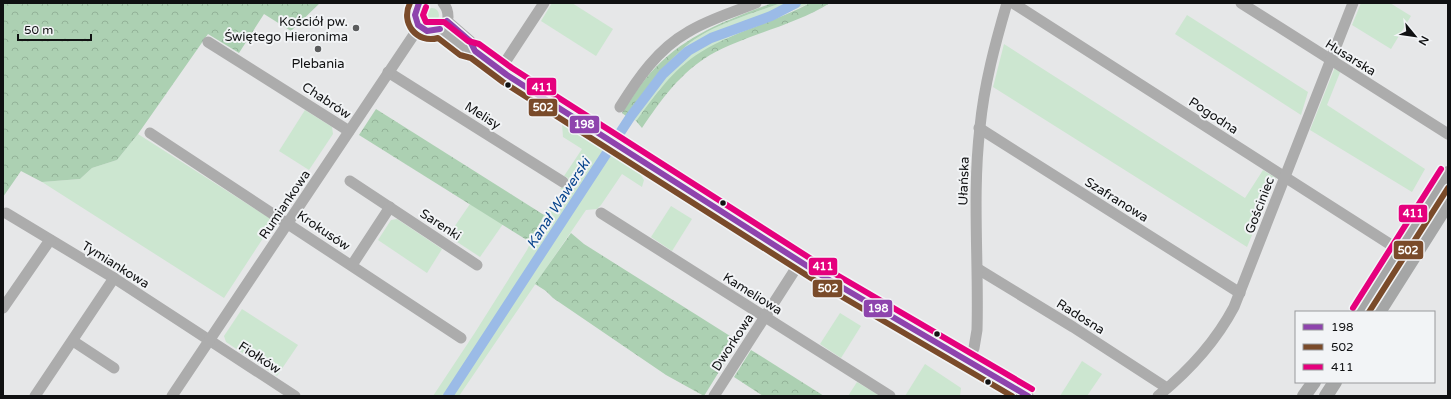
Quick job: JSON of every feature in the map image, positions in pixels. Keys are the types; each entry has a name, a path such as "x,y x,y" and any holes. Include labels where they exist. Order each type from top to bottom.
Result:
{"main road":[{"path":"1361,311 1448,173"},
{"path":"1380,311 1448,203"},
{"path":"1304,396 1313,383"},
{"path":"1326,396 1334,383"}],"street":[{"path":"419,3 414,12 414,17 419,27 429,32 444,25"},
{"path":"443,3 447,10 444,25"},
{"path":"500,70 544,3"},
{"path":"620,107 636,80 657,55 687,32 756,3"},
{"name":"Ułańska","path":"968,361 974,348 977,334 978,269 976,217 979,128 989,70 1007,3"},
{"name":"Pogodna","path":"1013,3 1399,250"},
{"name":"Husarska","path":"1241,3 1448,134"},
{"name":"Gościniec","path":"1158,396 1196,362 1223,328 1240,293 1353,3"},
{"path":"444,25 470,41 474,51 500,70 600,135 800,262 1028,396"},
{"name":"Rumiankowa","path":"172,396 419,27"},
{"name":"Chabrów","path":"208,42 349,131"},
{"name":"Melisy","path":"388,72 563,182"},
{"name":"Szafranowa","path":"979,128 1240,293"},
{"name":"Krokusów","path":"150,133 289,223 461,338"},
{"name":"Sarenki","path":"350,181 477,265"},
{"path":"352,265 390,207"},
{"name":"Kameliowa","path":"601,213 890,396"},
{"name":"Tymiankowa","path":"6,214 114,278 210,341"},
{"path":"3,307 50,240"},
{"name":"Dworkowa","path":"714,396 800,262"},
{"name":"Radosna","path":"978,269 1073,327 1168,388"},
{"path":"35,396 114,278"},
{"path":"73,341 114,368"},
{"name":"Fiołków","path":"210,341 295,396"}],"green space":[{"path":"3,3 320,3 291,31 264,14 239,53 208,34 138,134 117,160 92,168 80,179 42,182 21,171 3,197"},
{"path":"552,3 572,3 613,29 596,56 541,21"},
{"path":"772,3 781,3 719,26 686,46 654,79 626,116 622,113 650,73 681,45 740,15"},
{"path":"781,3 810,3 727,38 684,64 659,90 636,121 626,116 654,79 686,46 719,26"},
{"path":"810,3 830,3 801,18 740,41 710,55 689,70 680,79 656,107 642,128 636,121 673,74 701,52 727,38 783,16"},
{"path":"1361,3 1390,3 1411,16 1391,49 1352,25"},
{"path":"429,8 435,8 439,12 439,18 435,22 429,22 425,18 425,12"},
{"path":"1187,15 1308,92 1301,115 1175,34"},
{"path":"1004,44 1245,198 1263,170 1276,178 1247,247 993,87"},
{"path":"1335,67 1341,70 1327,105 1425,169 1412,192 1310,130"},
{"path":"376,109 544,215 530,242 359,135"},
{"path":"305,110 332,127 333,134 309,170 279,151"},
{"path":"562,123 626,160 644,180 642,187 622,174 597,209 586,210 459,396 433,396 527,250 546,210 553,206 564,191 560,189 568,178 564,176 582,149 563,137"},
{"path":"138,134 271,219 271,226 224,298 42,182 80,179 92,168 117,160"},
{"path":"470,204 503,224 480,257 448,236"},
{"path":"671,206 692,219 672,251 651,237"},
{"path":"397,219 442,249 427,273 378,240 391,220"},
{"path":"571,233 584,244 738,341 704,396 666,375 553,298 546,291 535,284"},
{"path":"242,309 298,345 277,376 226,342 224,336"},
{"path":"840,313 861,326 841,358 820,344"},
{"path":"751,350 824,396 763,396 734,377"},
{"path":"1082,361 1102,374 1087,396 1060,396"},
{"path":"925,364 961,388 960,396 905,396"},
{"path":"857,382 880,396 848,396"}],"waterway":[{"name":"Kanał Wawerski","path":"448,396 631,116 663,74 688,51 711,38 771,16 796,3"}],"transit line":[{"name":"502","path":"410,3 407,10 407,18 412,30 417,35 423,38 438,38 460,55 471,58 503,82 822,285 1012,396"},
{"name":"198","path":"419,3 415,15 418,25 427,31 440,29"},
{"name":"411","path":"426,7 423,15 426,22 444,22 468,41 479,44 512,68 830,271 1032,389"},
{"name":"198","path":"447,21 470,41 475,51 507,75 826,278 1028,396"},
{"name":"411","path":"1353,308 1441,169"},
{"name":"502","path":"1370,311 1448,188"}],"place":[{"name":"Kościół pw. Świętego Hieronima","path":"356,28"},
{"name":"Plebania","path":"318,49"}]}
